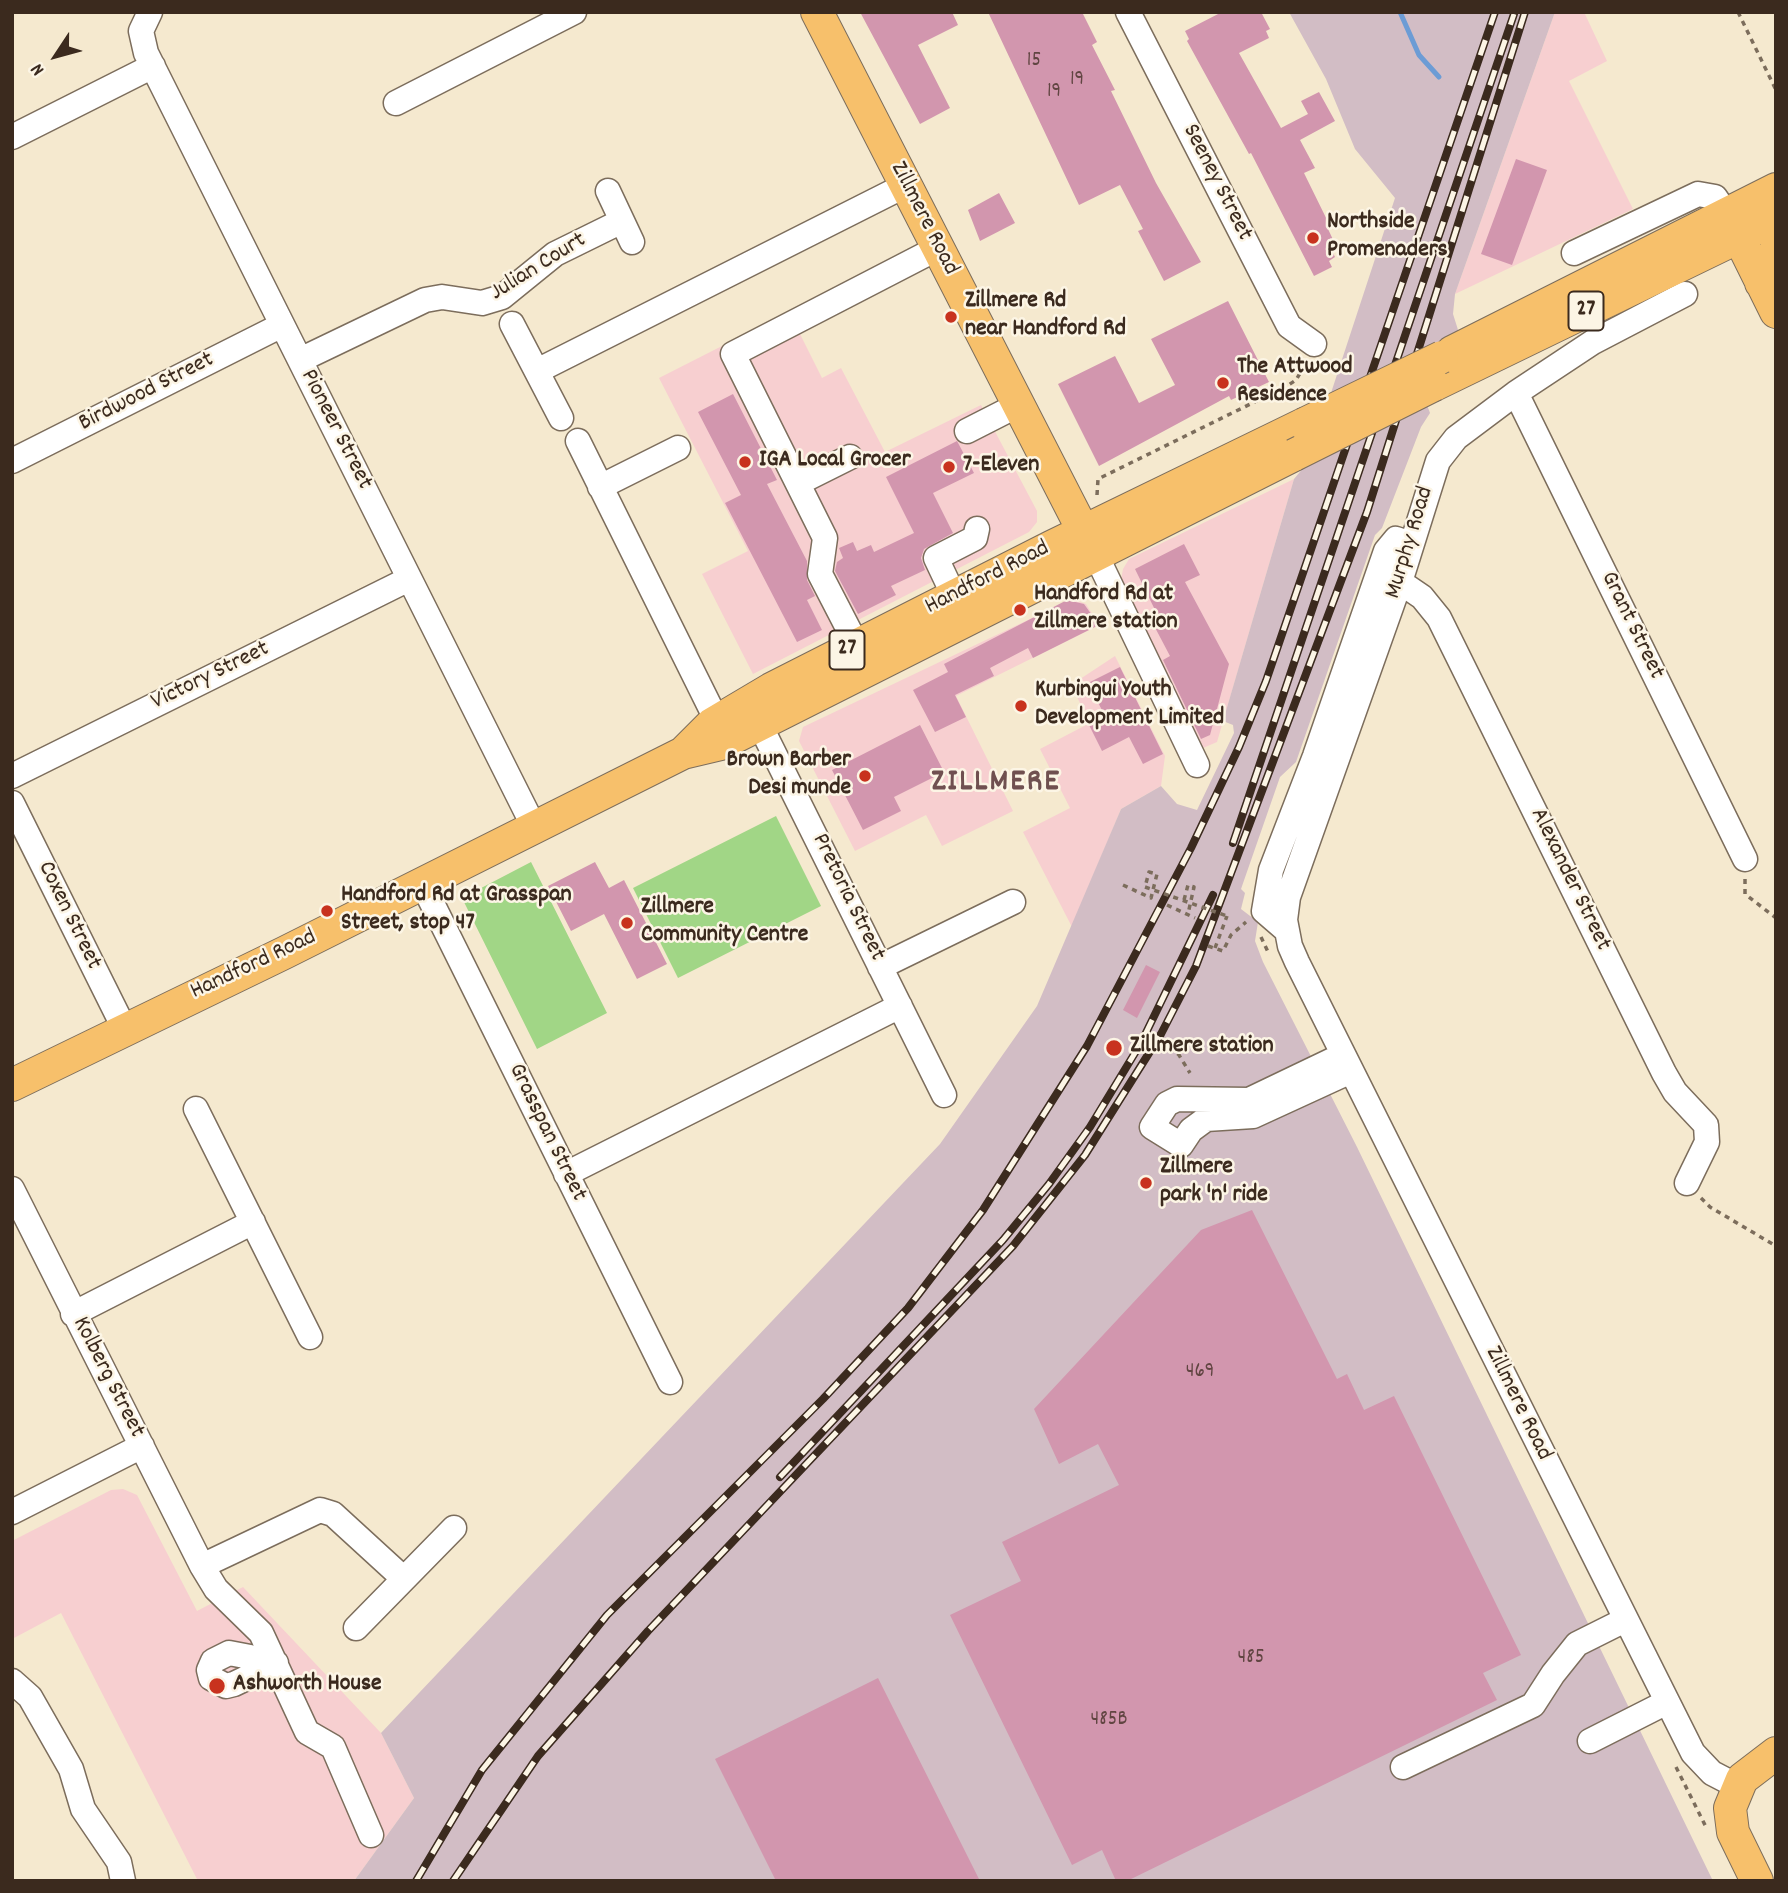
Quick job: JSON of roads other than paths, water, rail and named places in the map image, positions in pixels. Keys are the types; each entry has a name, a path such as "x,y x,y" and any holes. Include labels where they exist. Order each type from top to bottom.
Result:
{"main road":[{"name":"Zillmere Road","path":"817,12 1089,542"},
{"name":"27","path":"1438,371 1732,225 1776,189"},
{"name":"27","path":"1732,225 1776,219"},
{"path":"1732,225 1776,313"},
{"path":"1761,283 1776,250"},
{"name":"Handford Road","path":"683,753 717,721 754,713 1089,542 1304,424 1438,371"},
{"name":"Handford Road","path":"862,657 954,596 1294,455 1438,371"},
{"name":"Handford Road","path":"12,1085 124,1028 284,953 683,753 721,744 754,713"},
{"path":"1757,1881 1730,1824 1730,1808 1737,1786 1776,1753"}],"street":[{"path":"396,103 574,12"},
{"name":"Seeney Street","path":"1128,12 1289,326 1314,344"},
{"name":"Pioneer Street","path":"146,22 153,66 534,827"},
{"path":"12,137 153,66"},
{"path":"537,371 906,185"},
{"name":"Julian Court","path":"300,360 425,300 442,297 482,303 502,297 555,254 627,231 608,191"},
{"path":"1574,253 1698,194 1716,197 1732,225"},
{"path":"862,657 820,574 825,538 733,354 938,248"},
{"name":"Murphy Road","path":"1286,919 1293,884 1400,582 1438,461 1457,438 1516,393 1593,342 1685,294"},
{"path":"512,324 561,418"},
{"name":"Birdwood Street","path":"12,461 282,325"},
{"name":"Grant Street","path":"1516,393 1745,859"},
{"path":"968,431 1018,405"},
{"path":"578,441 717,721"},
{"path":"600,487 678,448"},
{"path":"797,483 850,457"},
{"path":"954,596 936,558 975,538 977,529"},
{"path":"1286,919 1264,911 1267,886 1385,551 1396,539 1411,544"},
{"name":"Zillmere Road","path":"1089,542 1197,765"},
{"name":"Victory Street","path":"12,776 410,579"},
{"name":"Alexander Street","path":"1400,582 1422,597 1439,618 1664,1073 1675,1092 1706,1125 1707,1142 1687,1183"},
{"name":"Pretoria Street","path":"754,713 944,1095"},
{"name":"Coxen Street","path":"12,803 124,1028"},
{"name":"Grasspan Street","path":"422,883 670,1382"},
{"path":"1267,886 1293,884"},
{"path":"880,967 1013,902"},
{"name":"Zillmere Road","path":"1286,919 1297,962 1667,1702 1699,1761 1712,1773 1737,1786"},
{"path":"566,1174 900,1006"},
{"path":"1347,1063 1253,1116 1206,1119 1191,1130 1181,1145 1152,1127 1167,1104 1178,1099 1249,1100 1347,1063"},
{"path":"196,1109 310,1337"},
{"name":"Kolberg Street","path":"12,1189 21,1229 74,1314 202,1566 216,1589 261,1633 268,1667 307,1732 333,1747 371,1835"},
{"path":"74,1314 253,1222"},
{"path":"12,1512 142,1446"},
{"path":"202,1566 320,1510 333,1514 404,1579"},
{"path":"356,1628 453,1528"},
{"path":"1403,1767 1533,1705 1577,1644 1625,1620"},
{"path":"12,1681 30,1698 71,1769 83,1809 118,1862 123,1881"},
{"path":"1590,1741 1667,1702"}],"waterway":[{"path":"1400,12 1419,55 1439,77"}],"railway":[{"path":"416,1881 482,1770 607,1615 823,1399 908,1308 983,1210 1087,1046 1191,848 1239,747 1266,681 1495,12"},
{"path":"453,1881 538,1756 648,1631 1013,1246 1085,1155 1161,1034 1196,966 1367,512 1525,12"},
{"path":"1233,843 1514,14"},
{"path":"780,1477 1003,1240 1049,1184 1090,1127 1141,1043 1213,895"}],"place":[{"name":"Northside Promenaders","path":"1313,238"},
{"name":"Zillmere Rd near Handford Rd","path":"951,317"},
{"name":"The Attwood Residence","path":"1223,383"},
{"name":"IGA Local Grocer","path":"745,462"},
{"name":"7-Eleven","path":"949,467"},
{"name":"Handford Rd at Zillmere station","path":"1020,610"},
{"name":"Kurbingui Youth Development Limited","path":"1021,706"},
{"name":"Brown Barber Desi munde","path":"865,776"},
{"name":"Handford Rd at Grasspan Street, stop 47","path":"327,911"},
{"name":"Zillmere Community Centre","path":"627,923"},
{"name":"Zillmere station","path":"1114,1048"},
{"name":"Zillmere park 'n' ride","path":"1146,1183"},
{"name":"Ashworth House","path":"217,1686"}],"district":[{"name":"ZILLMERE","path":"996,785"}]}
